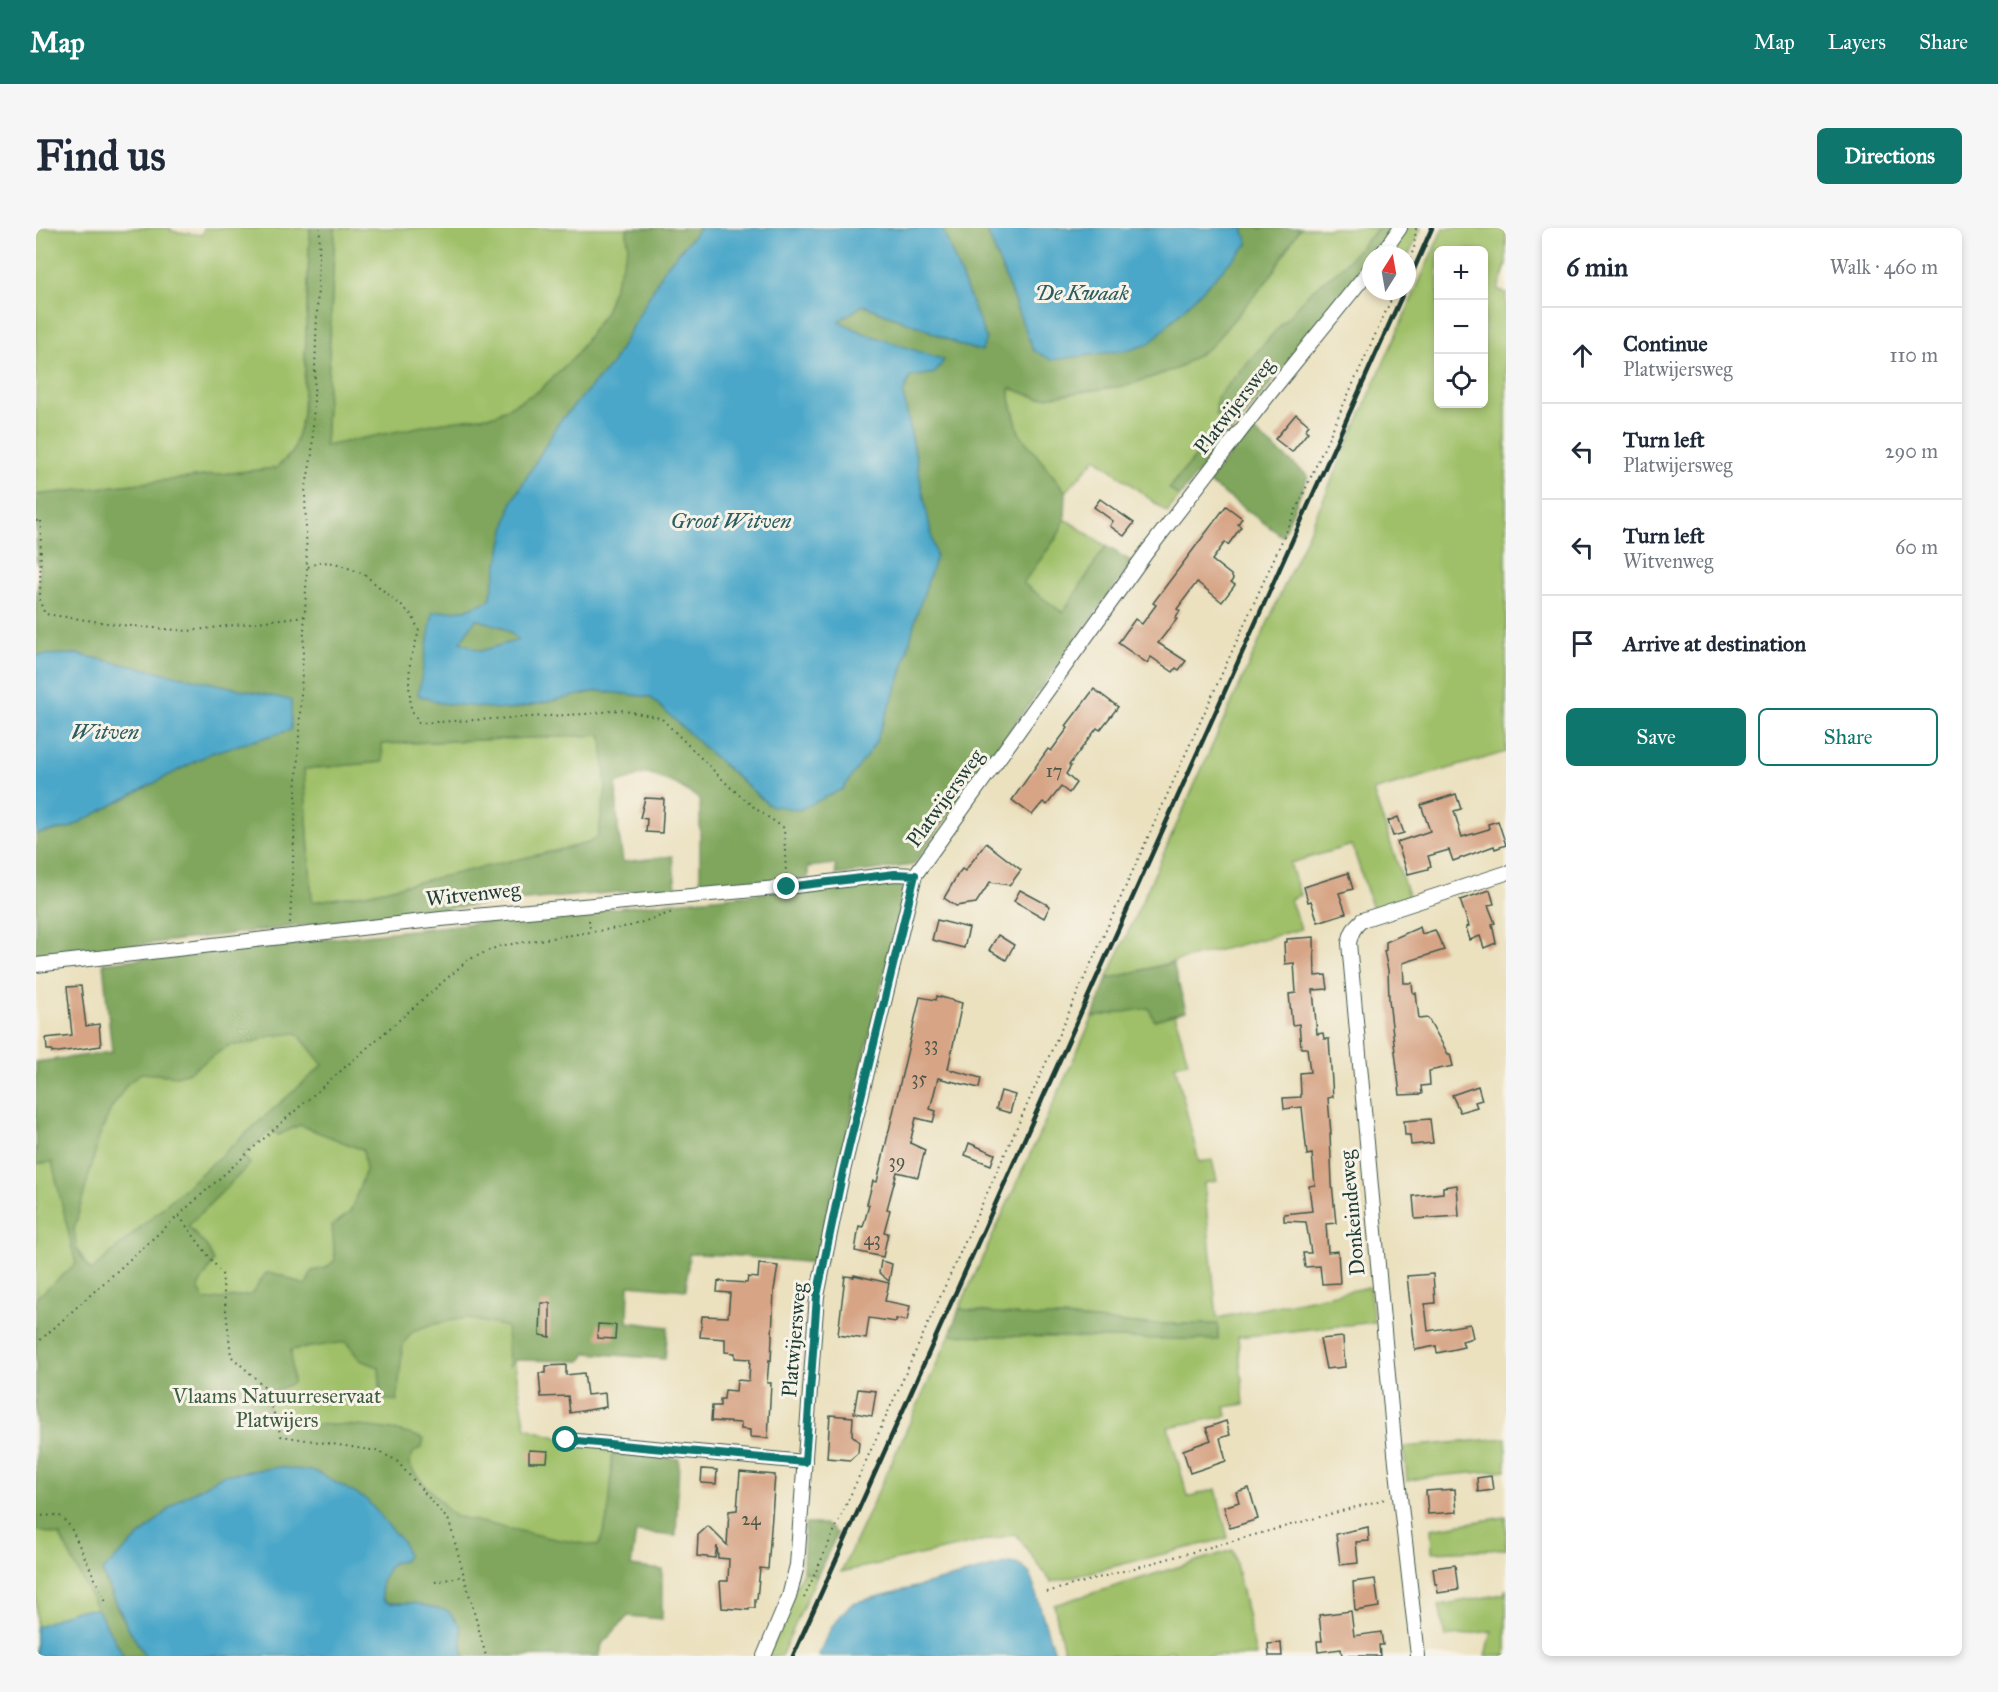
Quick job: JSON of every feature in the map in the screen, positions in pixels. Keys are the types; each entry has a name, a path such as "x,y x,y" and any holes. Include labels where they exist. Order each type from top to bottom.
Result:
{"street":[{"path":"1387,246 1400,228"},
{"name":"Platwijersweg","path":"764,1656 795,1579 817,1296 822,1270 843,1171 915,875 1146,553 1362,279"},
{"name":"Donkeindeweg","path":"1418,1656 1400,1495 1357,1038 1350,934 1362,920 1506,873"},
{"name":"Witvenweg","path":"36,965 441,918 787,887 895,874 915,875"},
{"path":"566,1440 805,1462"}],"path":[{"path":"1414,246 1416,228"},
{"path":"290,935 307,567 305,492 312,454 320,230"},
{"path":"802,1601 1391,300"},
{"path":"36,521 41,520 40,602 45,614 121,625 188,631 304,616"},
{"path":"307,567 320,562 335,562 364,574 412,615 419,631 410,661 409,686 411,709 419,723 620,710 661,718 729,786 756,809 784,828 787,887"},
{"path":"36,1344 468,960 500,946 630,926 674,912"},
{"path":"179,1216 222,1274 231,1356 266,1388 281,1436 377,1450 396,1460 449,1521 486,1656"},
{"path":"1047,1592 1400,1495"},
{"path":"36,1516 59,1515 70,1526 106,1602"},
{"path":"435,1582 464,1576"}],"green space":[{"path":"36,228 171,228 171,231 202,235 204,228 310,228 303,415 293,452 276,468 36,495"},
{"path":"310,228 335,228 325,446 438,423 495,415 539,391 575,356 605,312 628,248 627,228 700,228 665,268 611,365 559,422 511,504 490,600 465,610 433,612 509,710 598,691 651,697 769,805 875,744 901,676 916,617 918,466 903,394 910,377 935,373 900,347 838,321 863,305 962,346 986,338 942,228 986,228 1033,350 1248,244 1243,228 1300,228 1270,277 1211,346 1178,368 1129,385 1039,398 1010,388 1010,399 1019,433 1066,492 1065,519 1057,537 1023,583 1063,613 1106,546 1132,562 913,865 836,875 835,864 808,867 808,878 700,886 700,799 676,784 646,773 616,784 618,828 623,862 672,856 676,887 503,902 36,957 36,834 69,828 211,753 290,730 290,700 76,654 36,655 36,603 40,568 36,559 36,495 276,468 293,452 303,415","holes":["602,735 606,789 598,836 589,843 366,894 312,902 304,769 383,762 382,744"]},
{"path":"335,228 627,228 628,248 605,312 575,356 539,391 495,415 438,423 325,447"},
{"path":"1300,228 1378,228 1341,268 1309,293 1227,419 1169,488 1179,497 1167,512 1096,458 1066,492 1019,433 1010,399 1010,388 1039,398 1129,385 1178,368 1211,346 1270,277"},
{"path":"1378,228 1395,228 1381,246 1362,246 1362,270 1179,497 1169,488 1227,420 1216,415 1217,397 1309,293 1341,268"},
{"path":"1406,228 1421,228 1413,246 1393,246"},
{"path":"1443,228 1506,228 1506,265 1498,290 1506,293 1506,752 1373,791 1409,898 1373,909 1352,845 1290,863 1300,895 1290,899 1301,929 1107,979 1411,300 1416,300 1416,289 1434,248 1434,408 1488,408 1488,246 1435,246"},
{"path":"1250,428 1308,476 1282,536 1208,482"},
{"path":"1065,519 1106,546 1063,613 1022,583 1057,537"},
{"path":"476,619 502,627 520,640 480,651 459,642"},
{"path":"602,735 606,789 598,836 589,843 366,894 312,902 304,769 382,762 382,744"},
{"name":"Vlaams Natuurreservaat Platwijers","path":"891,881 899,882 902,888 903,895 815,1263 689,1254 686,1290 629,1285 628,1322 668,1327 665,1359 586,1353 581,1361 514,1360 509,1366 507,1327 465,1318 413,1331 403,1344 397,1401 381,1399 379,1367 360,1360 346,1342 291,1350 293,1383 263,1397 278,1424 371,1427 424,1439 422,1447 413,1453 409,1464 416,1475 454,1516 555,1539 598,1546 608,1512 612,1452 679,1459 676,1536 636,1532 631,1566 662,1570 662,1619 628,1616 602,1644 600,1656 463,1656 460,1626 414,1603 389,1603 383,1600 381,1585 384,1576 392,1563 403,1561 223,1475 179,1500 102,1571 115,1604 145,1656 124,1656 60,1536 36,1530 36,1298 76,1264 52,1162 36,1164 36,1062 112,1052 103,963","holes":["297,1033 323,1065 91,1271 77,1250 74,1230 100,1134 111,1109 127,1084 141,1073 177,1076 189,1072 228,1046 252,1043 271,1036","300,1125 363,1150 366,1170 350,1212 332,1226 335,1260 326,1268 312,1271 306,1285 278,1274 266,1273 251,1295 205,1301 198,1287 214,1261 207,1247 188,1226 250,1164 243,1155 272,1129 278,1135"]},
{"name":"Vlaams Natuurreservaat Platwijers","path":"895,894 825,1261 516,1236 514,1360 526,1428 566,1440 624,1445 575,1656 36,1656 36,1146 100,1134 105,1124 111,1088 157,1060"},
{"path":"1173,963 1186,1011 1154,1020 1149,1008 1093,1017 1107,979"},
{"path":"1150,1007 1154,1020 1175,1014 1188,1062 1175,1065 1199,1162 1212,1160 1217,1181 1204,1183 1217,1318 1369,1287 1374,1322 1238,1337 1244,1404 1225,1407 1227,1416 1168,1427 1188,1497 1216,1489 1228,1538 1051,1582 1016,1534 841,1572 950,1335 1218,1339 1217,1324 1134,1324 1064,1317 1035,1318 959,1309 1093,1017"},
{"path":"959,1309 1134,1324 1218,1324 1218,1340 950,1335"},
{"path":"1506,1438 1506,1470 1425,1477 1407,1481 1404,1447"},
{"path":"1506,1517 1506,1549 1432,1552 1431,1529"},
{"path":"805,1524 825,1524 837,1534 817,1576 803,1571"},
{"path":"1233,1550 1256,1656 1176,1656 1173,1650 1154,1656 1065,1656 1054,1605"},
{"path":"803,1571 817,1576 781,1656 767,1656"},
{"path":"1506,1588 1506,1656 1486,1656 1492,1631 1445,1637 1439,1605 1504,1594"}],"water":[{"name":"Groot Witven","path":"700,228 942,228 986,338 982,351 962,346 863,305 839,321 863,333 944,360 935,373 910,377 903,394 936,557 916,617 901,676 875,744 843,789 799,810 769,805 650,697 598,691 509,710 439,703 418,695 433,612 465,610 490,600 511,504 559,422 611,365 665,268","holes":["476,619 502,627 519,640 481,651 460,642"]},
{"name":"De Kwaak","path":"986,228 1243,228 1248,244 1149,344 1130,350 1051,360 1033,350"},
{"name":"Witven","path":"76,654 291,700 291,730 211,753 69,828 36,834 36,655"},
{"path":"279,1467 317,1472 367,1500 404,1544 407,1556 403,1561 392,1563 386,1572 381,1585 383,1600 389,1603 414,1603 448,1611 460,1626 463,1656 145,1656 126,1624 102,1571 179,1500 223,1475"},
{"path":"1009,1563 1020,1565 1030,1574 1055,1656 818,1656 836,1621 853,1603"},
{"path":"97,1609 124,1656 36,1656 36,1627 75,1610"}],"building":[{"path":"1296,414 1309,425 1305,430 1308,432 1292,452 1275,439"},
{"path":"1100,499 1134,523 1124,536 1110,526 1113,521 1094,507"},
{"path":"1226,506 1242,518 1238,524 1241,527 1228,545 1225,542 1212,560 1231,575 1233,579 1231,582 1235,585 1222,602 1197,582 1177,609 1180,611 1175,618 1177,619 1158,643 1186,661 1179,670 1176,668 1173,672 1151,657 1147,663 1118,643 1135,619 1142,624 1156,605 1153,603"},
{"path":"1094,689 1118,707 1100,730 1097,728 1069,765 1071,766 1066,774 1076,783 1069,793 1061,787 1047,805 1043,802 1032,815 1012,800 1048,749 1051,751 1068,728 1066,726"},
{"path":"1456,794 1461,809 1454,811 1462,837 1489,829 1488,824 1498,821 1506,845 1495,849 1494,846 1453,861 1449,850 1428,856 1431,866 1428,869 1408,874 1397,842 1430,831 1421,805"},
{"path":"645,798 664,799 662,833 646,832 647,819 640,818"},
{"path":"1398,817 1404,833 1393,836 1388,821"},
{"path":"986,843 1021,870 1010,885 990,882 976,903 956,906 944,898 958,874 962,869 965,871"},
{"path":"1348,873 1353,889 1339,893 1346,913 1318,922 1311,901 1308,902 1304,887"},
{"path":"1020,890 1050,906 1044,918 1014,901"},
{"path":"1490,890 1494,904 1488,905 1495,923 1492,924 1496,943 1484,948 1480,936 1470,940 1466,927 1469,926 1460,900"},
{"path":"937,920 969,928 964,948 932,940"},
{"path":"1420,927 1422,934 1435,930 1444,950 1403,963 1404,983 1412,983 1413,993 1416,993 1419,1019 1428,1018 1450,1054 1453,1066 1429,1071 1430,1085 1421,1086 1422,1094 1400,1095 1389,1000 1388,970 1384,951 1386,942"},
{"path":"998,935 1014,945 1006,960 989,950"},
{"path":"1314,937 1315,976 1326,975 1328,989 1313,990 1317,1034 1323,1033 1324,1039 1329,1039 1333,1097 1328,1098 1336,1223 1326,1224 1328,1252 1338,1251 1340,1283 1322,1284 1320,1266 1305,1267 1303,1253 1311,1253 1306,1222 1284,1221 1284,1214 1312,1211 1309,1186 1315,1185 1312,1154 1307,1155 1302,1107 1284,1109 1283,1098 1301,1097 1300,1073 1310,1072 1307,1048 1301,1048 1299,1024 1292,1025 1289,994 1296,993 1294,963 1285,964 1284,942 1287,942 1287,939"},
{"path":"81,986 86,1026 99,1024 101,1046 52,1053 52,1050 47,1050 46,1038 72,1035 67,987"},
{"path":"937,996 962,1003 948,1069 981,1078 979,1088 938,1078 930,1109 936,1111 933,1122 916,1118 910,1143 925,1150 918,1177 897,1172 887,1209 890,1210 884,1232 888,1233 883,1257 855,1251 859,1226 863,1227 873,1181 877,1182 920,997 936,1000"},
{"path":"1478,1086 1482,1100 1475,1102 1477,1107 1460,1112 1452,1095"},
{"path":"1001,1091 1015,1095 1010,1113 996,1109"},
{"path":"1430,1119 1433,1143 1411,1145 1410,1135 1405,1135 1404,1121"},
{"path":"969,1143 995,1154 991,1165 965,1155"},
{"path":"1457,1185 1459,1216 1415,1219 1413,1196 1443,1193 1443,1187"},
{"path":"881,1261 892,1264 889,1281 879,1273"},
{"path":"759,1264 778,1266 774,1290 771,1361 769,1360 767,1383 771,1383 768,1438 750,1437 750,1430 741,1429 741,1423 711,1421 712,1406 720,1406 720,1399 724,1399 725,1390 736,1391 737,1380 749,1381 750,1359 735,1358 735,1353 725,1352 725,1339 700,1337 702,1316 728,1317 730,1293 717,1292 718,1281 747,1283 748,1277 758,1278"},
{"path":"1433,1274 1435,1303 1425,1304 1428,1331 1470,1324 1473,1338 1462,1341 1464,1347 1437,1353 1436,1346 1415,1350 1407,1276"},
{"path":"854,1275 889,1283 885,1301 910,1306 907,1321 896,1319 896,1322 869,1318 866,1339 838,1335 845,1276 854,1277"},
{"path":"541,1303 550,1303 550,1337 540,1335"},
{"path":"598,1324 616,1325 615,1339 597,1338"},
{"path":"1343,1337 1345,1367 1326,1369 1320,1339"},
{"path":"566,1365 566,1375 584,1373 587,1395 605,1393 606,1407 570,1413 568,1396 541,1397 539,1373 546,1373 546,1366"},
{"path":"858,1389 876,1391 872,1416 854,1413"},
{"path":"830,1415 853,1417 852,1435 859,1442 858,1453 850,1460 827,1458"},
{"path":"1226,1421 1230,1435 1220,1438 1226,1461 1190,1473 1183,1450 1211,1440 1206,1428"},
{"path":"529,1450 548,1451 547,1462 529,1462"},
{"path":"702,1469 717,1470 716,1484 701,1483"},
{"path":"740,1472 775,1475 768,1569 760,1568 755,1608 749,1608 749,1610 722,1608 720,1581 728,1581 729,1559 718,1558 717,1546 715,1558 697,1556 698,1535 708,1526 727,1545 729,1511 737,1510"},
{"path":"1491,1476 1493,1490 1478,1492 1477,1478"},
{"path":"1249,1488 1258,1519 1230,1528 1224,1507 1239,1502 1236,1492"},
{"path":"1455,1489 1457,1512 1428,1514 1426,1491"},
{"path":"1368,1527 1369,1541 1356,1542 1358,1563 1340,1565 1336,1534"},
{"path":"1455,1565 1458,1590 1438,1593 1433,1568"},
{"path":"1375,1579 1379,1607 1355,1611 1353,1582"},
{"path":"1351,1611 1354,1636 1381,1632 1383,1645 1379,1645 1380,1656 1342,1656 1341,1649 1318,1652 1317,1641 1322,1641 1319,1615"},
{"path":"1281,1643 1282,1656 1269,1656 1268,1644"}],"railway":[{"path":"1416,264 1432,228"},
{"path":"793,1656 1400,300"}],"route":[{"path":"566,1440 805,1462 817,1296 843,1171 915,875 895,874 787,887"}]}
